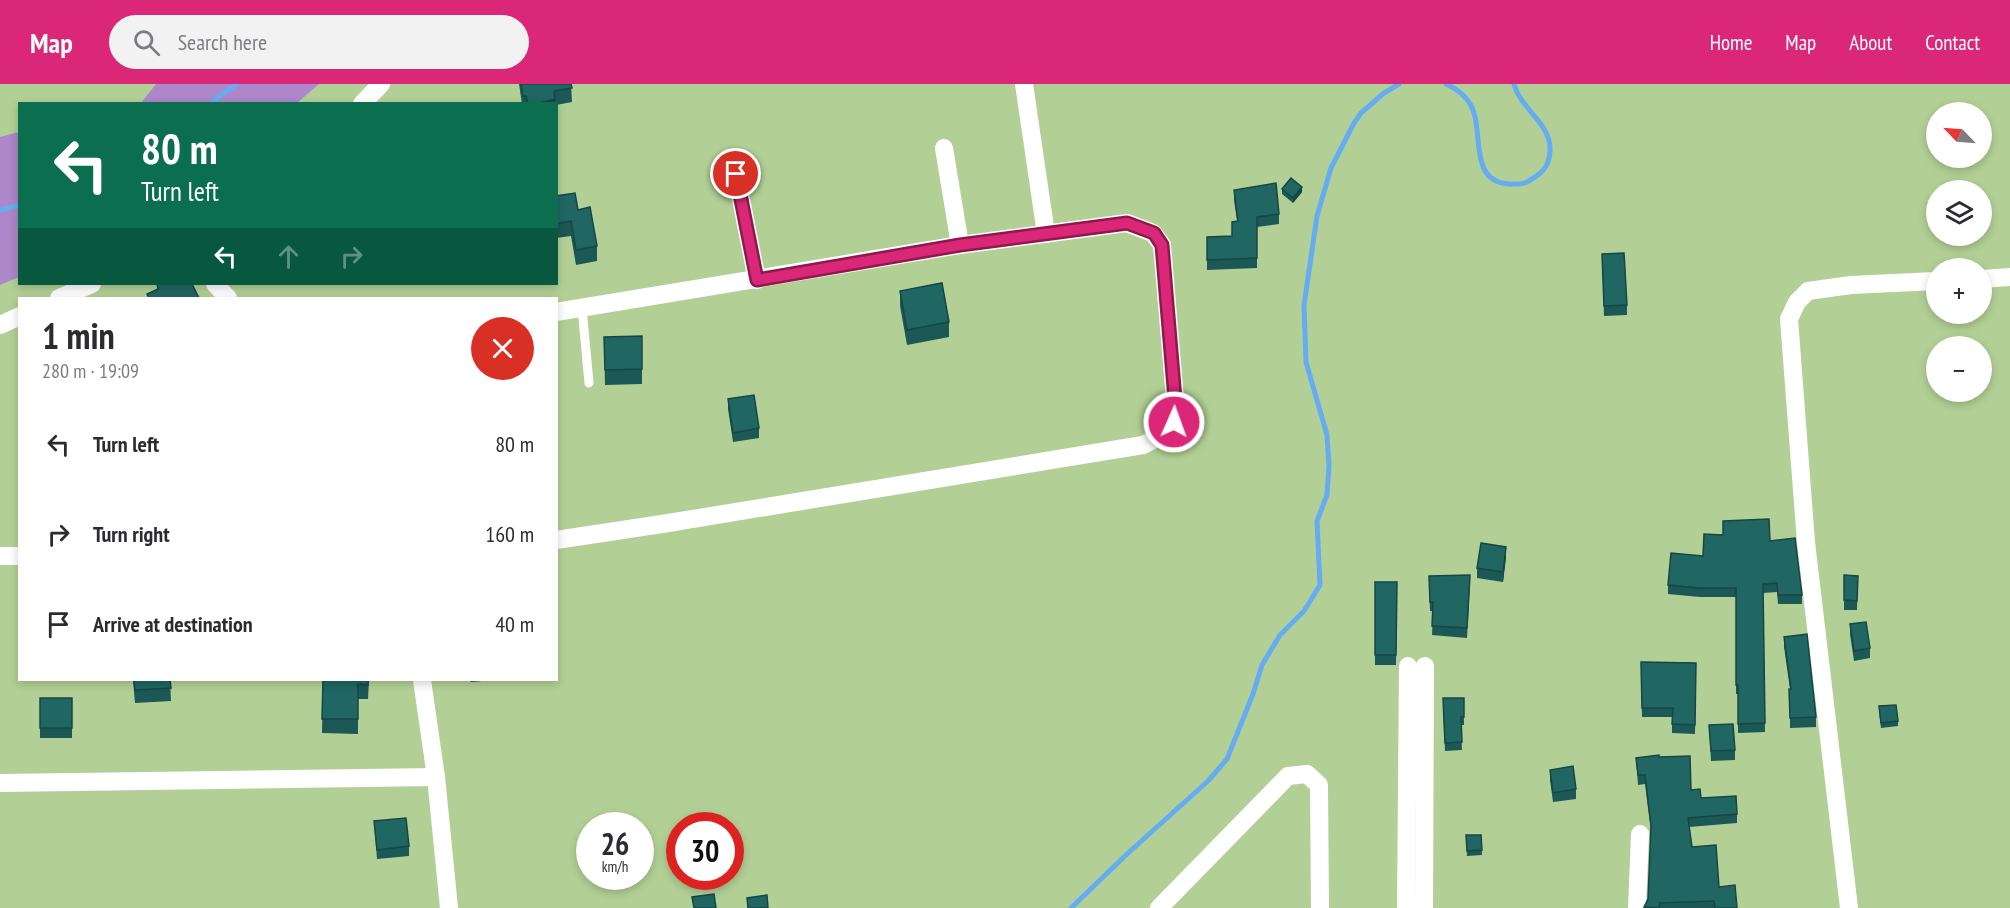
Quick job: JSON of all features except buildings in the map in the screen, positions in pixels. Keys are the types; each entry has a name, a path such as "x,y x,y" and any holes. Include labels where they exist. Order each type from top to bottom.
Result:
{"street":[{"path":"364,102 381,84"},
{"path":"1024,84 1046,234"},
{"path":"944,148 960,245"},
{"path":"736,174 757,280"},
{"path":"558,312 960,245 1127,223 1154,233 1162,245 1176,411 1174,422 1163,435 1143,445 558,540"},
{"path":"1992,279 2010,278"},
{"path":"1849,908 1806,542 1789,319 1797,302 1808,291 1851,285 1926,281"},
{"path":"60,297 90,285"},
{"path":"216,285 227,297"},
{"path":"0,325 18,317"},
{"path":"0,556 18,556"},
{"path":"1406,908 1417,666 1424,908"},
{"path":"422,681 436,777 449,908"},
{"path":"1158,908 1288,776 1307,774 1319,784 1320,908"},
{"path":"0,783 436,777"},
{"path":"1637,908 1640,834"}],"lane":[{"path":"582,308 589,383"}],"shaded area":[{"path":"156,84 319,84 298,102 142,102"},
{"path":"18,132 18,277 0,285 0,137"}],"waterway":[{"path":"214,102 237,84"},
{"path":"1071,908 1208,781 1227,759 1262,665 1280,635 1304,611 1320,585 1317,521 1327,495 1329,465 1327,435 1306,362 1304,305 1317,216 1331,168 1354,123 1361,113 1384,93 1399,84"},
{"path":"1446,84 1470,103 1476,123 1480,157 1489,176 1509,184 1522,184 1543,170 1548,162 1550,151 1546,133 1522,101 1514,84"},
{"path":"0,210 18,206"}],"route":[{"path":"736,174 757,280 960,245 1127,223 1154,233 1162,245 1176,411 1174,422"}]}
